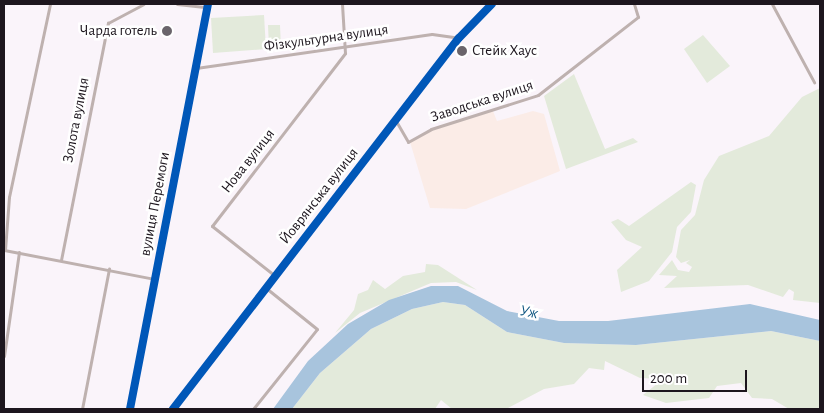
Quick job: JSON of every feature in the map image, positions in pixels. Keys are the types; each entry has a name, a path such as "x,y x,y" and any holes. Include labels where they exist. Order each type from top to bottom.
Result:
{"street":[{"path":"50,4 9,197 4,250 155,279"},
{"name":"Золота вулиця","path":"61,260 108,23 142,4"},
{"name":"вулиця Перемоги","path":"130,409 207,5 177,4"},
{"path":"342,4 348,46"},
{"name":"Йоврянська вулиця","path":"173,409 274,275 459,38 492,4"},
{"name":"Заводська вулиця","path":"396,121 408,142 430,129 538,95 638,16 634,4"},
{"path":"772,4 814,82"},
{"name":"Фізкультурна вулиця","path":"195,68 432,34 459,38"},
{"name":"Нова вулиця","path":"274,275 212,226 348,46"},
{"path":"4,356 19,252"},
{"path":"82,409 109,269"},
{"path":"253,409 317,329 265,287"}],"shaded area":[{"path":"493,111 497,121 533,111 544,114 560,171 466,209 430,208 410,142 430,131"}],"green space":[{"path":"264,15 266,49 213,53 211,18"},
{"path":"268,25 280,25 281,48 269,48"},
{"path":"703,35 730,66 707,83 684,49"},
{"path":"574,74 605,149 633,138 638,142 566,169 544,96"},
{"path":"820,88 820,303 793,300 794,292 789,289 783,297 748,285 664,288 677,276 659,275 672,260 678,270 689,272 692,267 686,263 690,260 681,263 676,257 681,230 695,215 704,180 719,156 769,136 802,97"},
{"path":"691,182 696,185 691,212 677,227 672,252 649,281 621,292 617,270 642,247 626,240 611,222 618,219 629,226"},
{"path":"426,264 438,265 477,290 456,282 431,283 360,313 335,333 354,310 358,294 368,290 373,280 385,289 403,276 425,272"},
{"path":"443,302 465,305 507,332 564,343 636,345 771,331 820,341 820,409 789,409 772,399 752,398 741,383 717,386 709,398 666,403 643,395 663,379 640,378 605,361 604,370 589,368 574,384 544,389 506,409 452,409 441,400 435,409 292,409 320,373 371,329 412,309"}],"water":[{"path":"431,286 458,286 507,311 559,321 608,321 750,304 820,320 820,341 771,331 636,345 564,343 507,332 465,305 443,302 412,309 371,329 320,373 292,409 273,409 308,361 348,324 389,300"}],"cycle path":[{"path":"130,409 208,4"},
{"path":"173,409 459,38 492,4"}],"place":[{"name":"Чарда готель","path":"167,31"},
{"name":"Стейк Хаус","path":"462,51"}],"water label":[{"name":"Уж","path":"529,312"}]}
